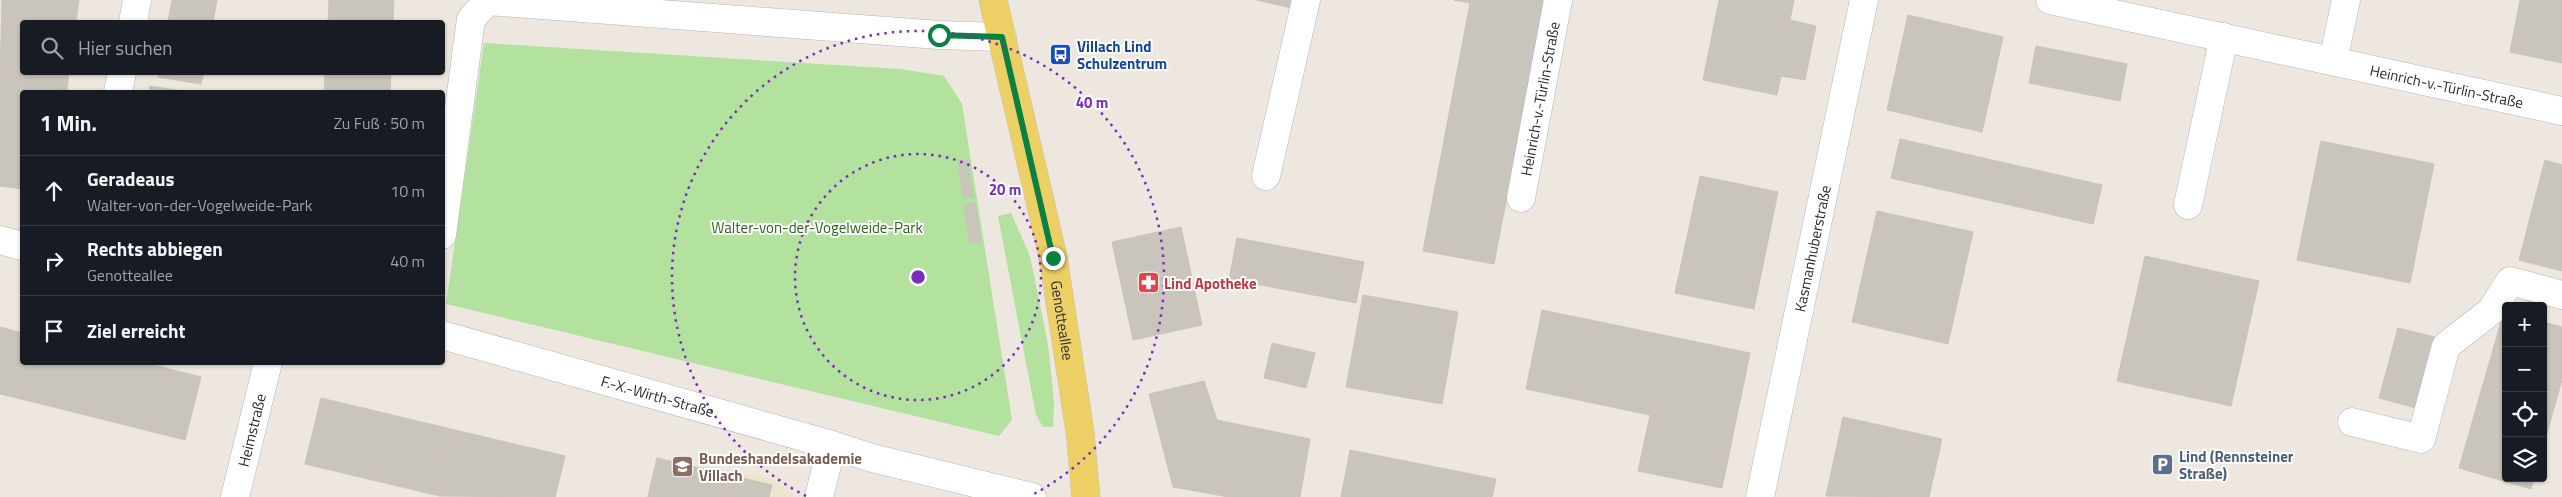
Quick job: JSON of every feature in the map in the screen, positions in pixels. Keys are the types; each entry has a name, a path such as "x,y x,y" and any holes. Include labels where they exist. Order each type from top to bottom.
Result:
{"main road":[{"name":"Genotteallee","path":"993,0 1053,258 1080,432 1086,497"}],"street":[{"path":"132,20 137,0"},
{"path":"1266,176 1306,0"},
{"name":"Heinrich-v.-Türlin-Straße","path":"1521,198 1558,0"},
{"name":"Kasmanhuberstraße","path":"1760,497 1864,0"},
{"name":"Heinrich-v.-Türlin-Straße","path":"2050,0 2118,7 2224,37 2562,111"},
{"path":"2333,60 2346,0"},
{"path":"445,213 471,19 488,1 939,35 1002,37"},
{"path":"2188,205 2224,37"},
{"path":"118,90 121,75"},
{"path":"0,240 20,245"},
{"path":"2352,422 2421,439 2446,346 2491,311 2510,281 2562,295"},
{"name":"F.-X.-Wirth-Straße","path":"445,336 872,458 1032,497"},
{"name":"Heimstraße","path":"235,497 267,365"},
{"path":"819,497 832,445"}],"shaded area":[{"name":"Bundeshandelsakademie Villach","path":"656,456 770,478 795,497 647,497"}],"green space":[{"name":"Walter-von-der-Vogelweide-Park","path":"484,43 900,69 944,76 962,104 1012,420 999,436 446,304"},
{"path":"1011,213 1030,256 1048,344 1054,402 1053,427 1043,427 1036,415 998,216"}],"building":[{"path":"2,0 79,0 76,20 20,20 20,75 69,75 67,89 0,80"},
{"path":"172,0 217,0 213,20 168,20"},
{"path":"329,0 394,0 393,20 328,20"},
{"path":"1257,0 1297,0 1295,9"},
{"path":"1454,0 1545,0 1494,264 1423,251 1470,3"},
{"path":"1719,0 1794,0 1790,20 1816,26 1805,80 1781,76 1777,95 1703,80"},
{"path":"2520,0 2562,0 2562,63 2510,52"},
{"path":"1908,15 2003,37 1982,132 1887,110"},
{"path":"2036,46 2127,64 2120,101 2029,83"},
{"path":"158,75 203,75 201,84 158,77"},
{"path":"325,75 391,75 390,90 324,90"},
{"path":"0,80 67,89 20,90 20,189 0,186"},
{"path":"150,86 176,90 149,90"},
{"path":"1900,139 2102,185 2093,224 1891,178"},
{"path":"2321,141 2434,164 2410,283 2297,260"},
{"path":"967,160 973,197 963,197 958,161"},
{"path":"2545,160 2562,165 2562,271 2519,260"},
{"path":"1700,176 1778,192 1754,309 1675,293"},
{"path":"975,203 981,242 970,243 964,205"},
{"path":"1877,211 1973,232 1948,344 1852,322"},
{"path":"1181,227 1202,325 1133,340 1112,242"},
{"path":"1237,238 1364,262 1356,303 1229,279"},
{"path":"2145,256 2259,281 2231,406 2117,381"},
{"path":"1363,295 1458,312 1442,404 1346,387"},
{"path":"1542,310 1750,353 1722,488 1638,471 1650,415 1526,389"},
{"path":"2502,318 2502,481 2459,468"},
{"path":"2547,323 2562,327 2562,380 2547,433"},
{"path":"0,327 20,332 20,365 64,365 54,407 0,394"},
{"path":"2398,328 2434,337 2416,408 2379,398"},
{"path":"1272,343 1315,353 1306,388 1264,378"},
{"path":"64,365 154,365 201,377 185,440 54,407"},
{"path":"1204,381 1217,420 1310,439 1300,497 1229,497 1173,487 1149,394"},
{"path":"321,398 455,430 440,496 305,464"},
{"path":"1843,417 1942,439 1929,497 1826,496"},
{"path":"455,430 565,456 555,497 440,496"},
{"path":"1350,450 1496,479 1492,497 1341,497"},
{"name":"Bundeshandelsakademie Villach","path":"657,458 772,485 769,497 648,497"},
{"path":"2507,482 2533,482 2531,489"}],"place":[{"name":"Villach Lind Schulzentrum","path":"1061,55"},
{"name":"Lind Apotheke","path":"1148,283"},
{"name":"Lind (Rennsteiner Straße)","path":"2163,465"},
{"name":"Bundeshandelsakademie Villach","path":"683,467"}],"route":[{"path":"939,35 1002,37 1053,258"}]}
